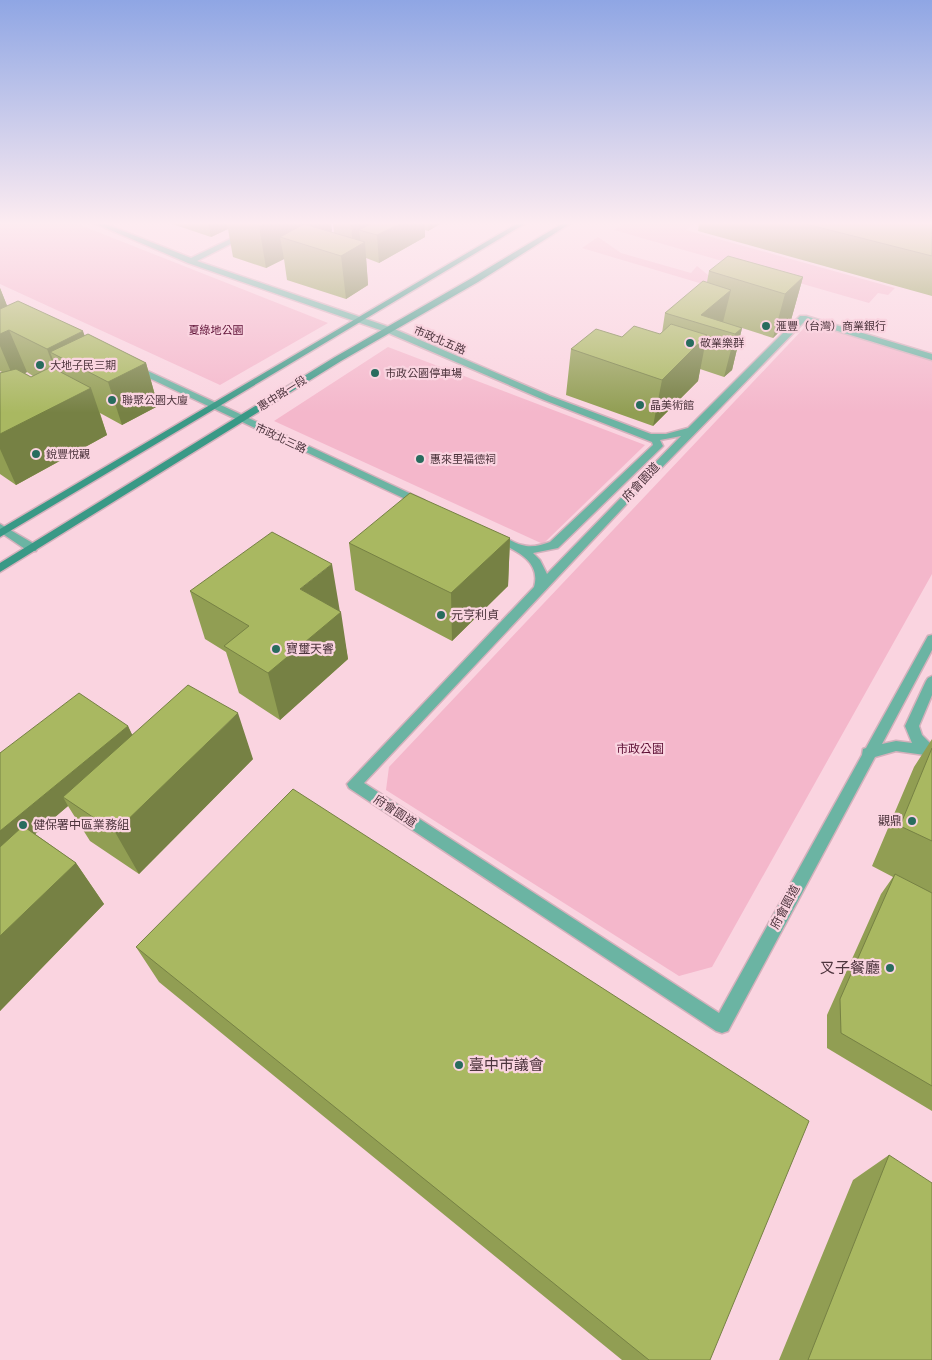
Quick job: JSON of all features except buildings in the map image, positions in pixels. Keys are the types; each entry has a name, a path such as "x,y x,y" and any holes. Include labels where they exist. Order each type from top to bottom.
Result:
{"street":[{"name":"市政北五路","path":"265,286 389,330 547,398 650,437 668,437 689,430"},
{"name":"惠中路一段","path":"2,531 418,286"},
{"name":"惠中路一段","path":"0,568 338,359 464,286"},
{"name":"府會園道","path":"932,357 803,318 689,430 619,507 538,589 354,784 722,1026 868,753 932,640"},
{"name":"市政北三路","path":"124,362 240,419 434,508"},
{"path":"522,549 538,550 554,545 658,446 656,441 650,437"},
{"path":"600,500 619,507"},
{"path":"2,531 32,548"},
{"path":"486,533 522,549 532,556 539,567 541,581 538,589"},
{"path":"931,751 916,738 912,726 932,681"},
{"path":"868,753 896,746 931,751"}],"green space":[{"name":"夏綠地公園","path":"5,286 236,286 328,323 220,385"},
{"path":"711,286 730,286 789,303 783,308"},
{"path":"811,286 895,288 888,295 878,293 869,303"},
{"name":"市政公園","path":"821,327 932,359 932,574 712,967 679,976 386,790 389,767 804,328"},
{"path":"388,347 645,445 543,544 274,421"}],"place":[{"name":"滙豐（台灣）商業銀行","path":"766,326"},
{"name":"敬業樂群","path":"690,343"},
{"name":"大地子民三期","path":"40,365"},
{"name":"市政公園停車場","path":"375,373"},
{"name":"聯聚公園大廈","path":"112,400"},
{"name":"晶美術館","path":"640,405"},
{"name":"銳豐悅觀","path":"36,454"},
{"name":"惠來里福德祠","path":"420,459"},
{"name":"元亨利貞","path":"441,615"},
{"name":"寶璽天睿","path":"276,649"},
{"name":"觀鼎","path":"912,821"},
{"name":"健保署中區業務組","path":"23,825"},
{"name":"叉子餐廳","path":"890,968"},
{"name":"臺中市議會","path":"459,1065"}]}
